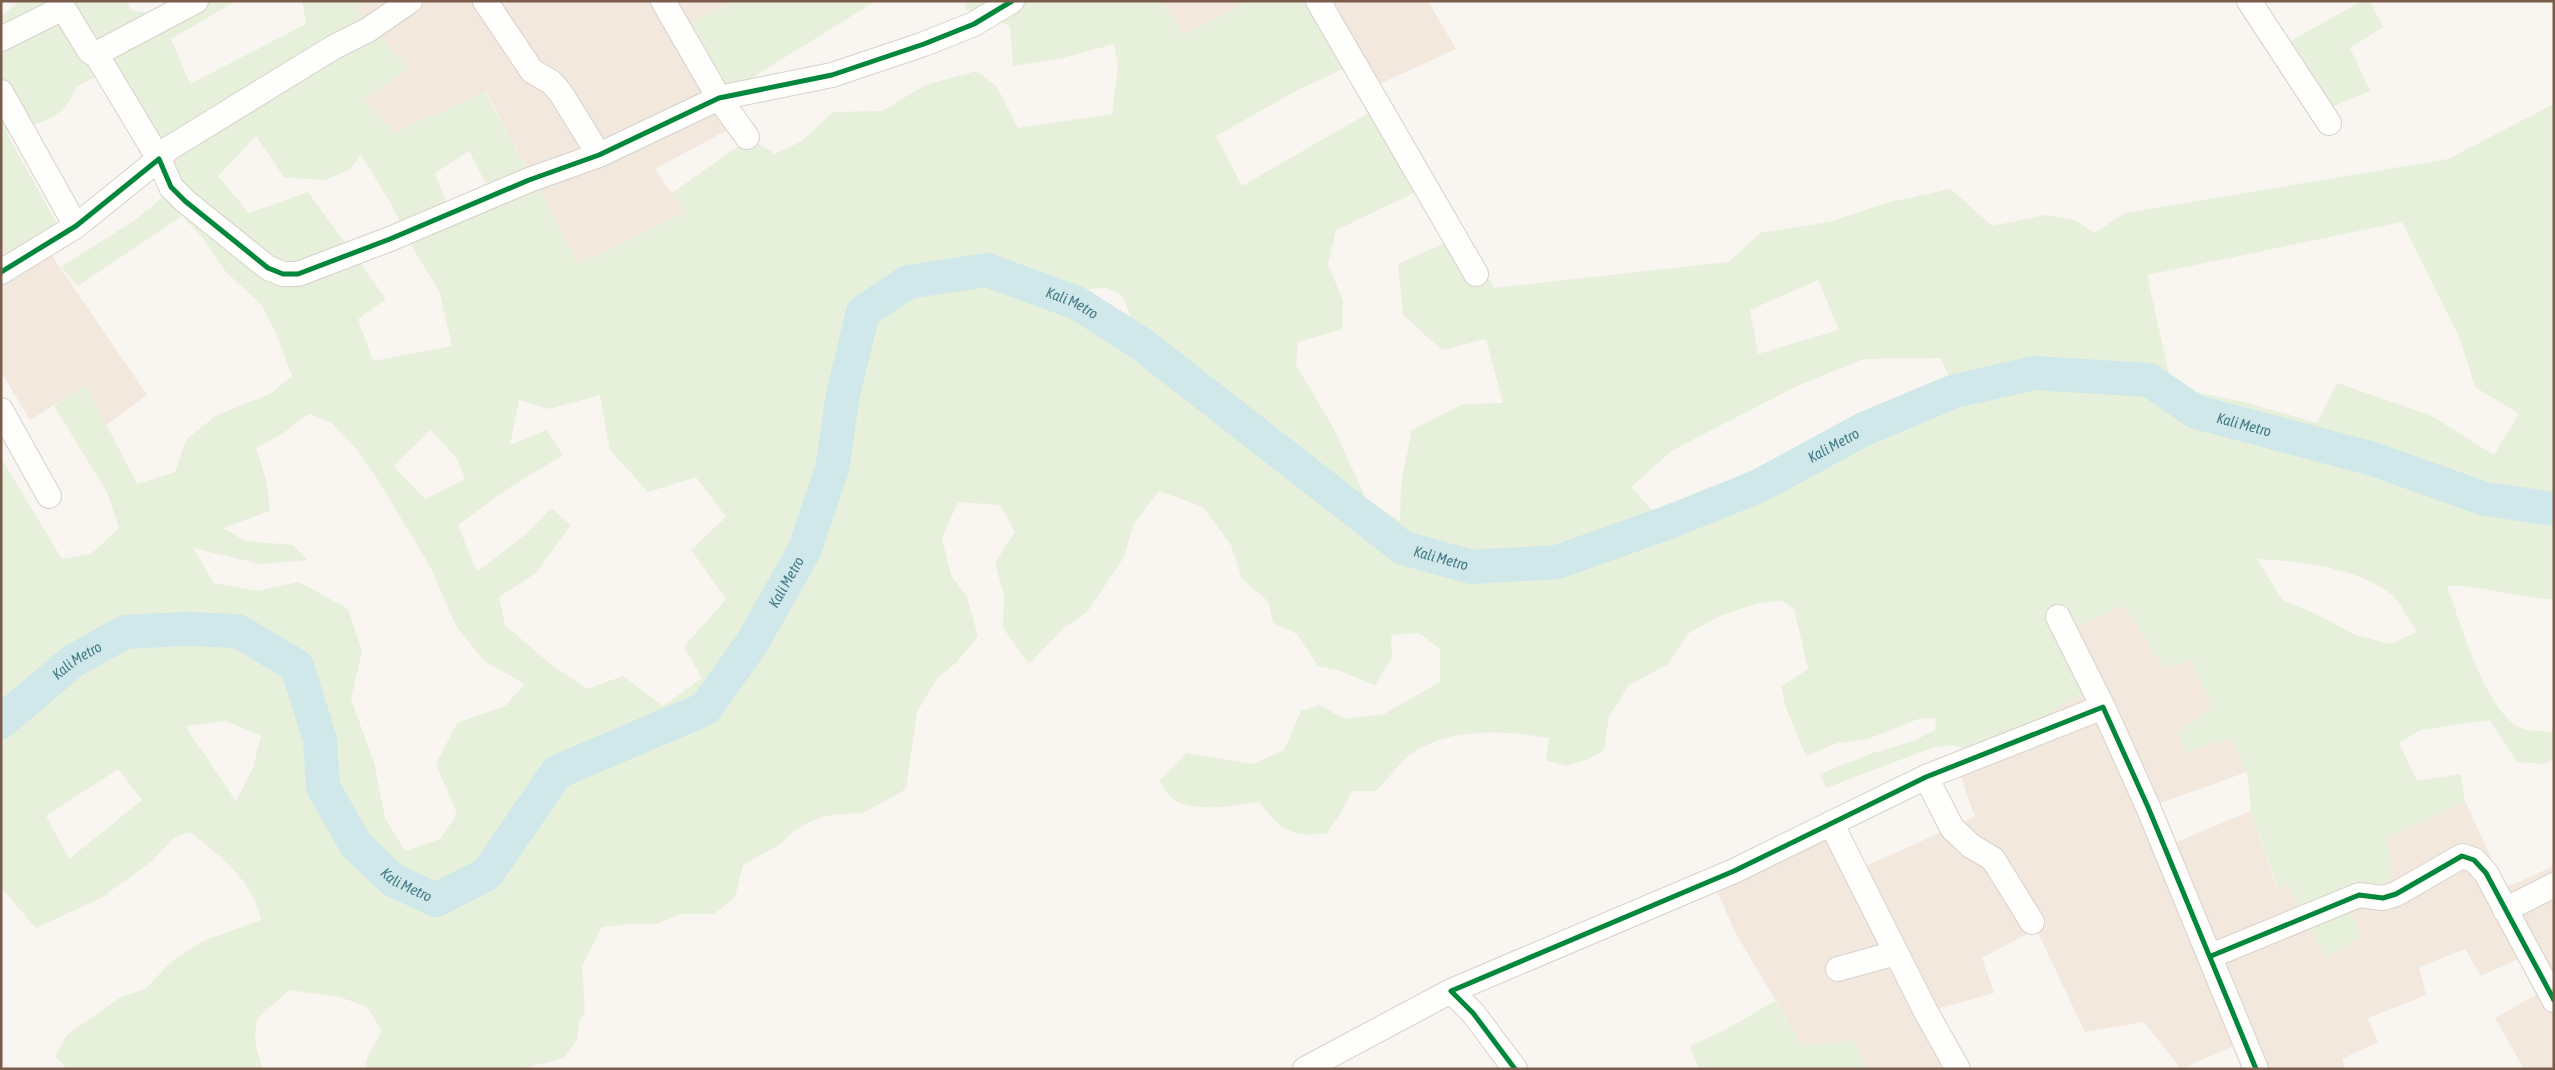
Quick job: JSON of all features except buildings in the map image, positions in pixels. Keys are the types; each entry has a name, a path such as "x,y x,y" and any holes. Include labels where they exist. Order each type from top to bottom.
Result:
{"street":[{"path":"96,54 196,1"},
{"path":"1,272 76,226 159,159 168,149 334,47 368,30 410,1"},
{"path":"485,1 532,71 551,82 560,92 599,155"},
{"path":"663,1 719,98 747,137"},
{"path":"1,39 57,11 62,3 90,52 96,54 159,159 171,187 185,201 268,268 282,274 298,274 390,239 529,180 599,155 719,98 832,75 924,44 974,24 1012,1"},
{"path":"1318,1 1476,274"},
{"path":"2249,1 2329,123"},
{"path":"1,92 76,226"},
{"path":"1,410 49,496"},
{"path":"2058,617 2104,707 2211,956 2256,1069"},
{"path":"1305,1069 1451,991 1734,871 1926,777 2104,707"},
{"path":"1926,777 1952,828 1971,846 1993,859 2032,922"},
{"path":"1830,823 1926,1012 1954,1062"},
{"path":"2211,956 2359,895 2383,898 2396,894 2462,856 2474,860 2486,873 2554,1000"},
{"path":"2505,910 2554,885"},
{"path":"1838,969 1896,953"},
{"path":"1451,991 1473,1013 1515,1069"}],"shaded area":[{"path":"366,1 736,1 685,25 740,123 655,169 685,212 579,264 486,92 394,133 363,99 355,7"},
{"path":"1162,1 1248,1 1183,35"},
{"path":"1323,1 1428,1 1456,49 1373,87"},
{"path":"1,236 11,254 42,241 147,395 105,426 86,385 30,420 1,372"},
{"path":"2125,605 2163,667 2191,661 2213,707 2177,733 2231,739 2247,772 2149,807 2164,847 2251,811 2276,887 2288,884 2326,957 2346,901 2387,838 2465,801 2505,888 2554,866 2554,1069 2524,1069 2495,1018 2547,988 2526,955 2481,976 2465,949 2419,967 2426,995 2368,1018 2378,1042 2342,1059 2345,1069 2256,1069 2243,1042 2181,1069 2144,1022 2085,1032 2036,929 1982,958 1994,993 1926,1012 1958,1069 1868,1069 1854,1040 1803,1047 1735,932 1718,893 1832,827 1848,874 1975,817 1961,777 1969,767 2059,723 2052,709 2101,685 2076,627"}],"green space":[{"path":"19,1 126,1 132,11 165,14 184,1 236,1 171,39 190,84 306,24 302,1 366,1 355,7 409,69 363,99 394,133 485,92 579,264 685,212 672,193 750,138 775,154 802,141 833,112 883,111 925,85 977,71 997,87 1018,128 1112,114 1118,66 1114,44 1062,58 1013,66 1010,26 965,9 966,1 1162,1 1183,35 1248,1 1323,1 1358,62 1296,91 1216,136 1242,186 1379,107 1431,185 1336,230 1328,264 1343,301 1342,329 1298,342 1296,365 1334,429 1366,499 1400,521 1401,484 1412,430 1463,404 1503,403 1486,339 1442,350 1403,315 1398,264 1460,236 1494,288 1729,262 1760,233 1829,222 1886,203 1951,189 1992,226 2046,215 2075,220 2094,233 2125,213 2448,159 2554,104 2554,599 2527,597 2474,587 2447,586 2474,662 2494,700 2505,715 2520,728 2551,732 2554,729 2554,758 2545,764 2517,762 2490,720 2420,730 2399,743 2417,781 2461,774 2465,801 2387,838 2392,878 2346,901 2362,937 2326,958 2288,884 2277,887 2251,811 2247,772 2231,739 2186,752 2177,733 2213,707 2191,661 2163,667 2124,605 2076,628 2102,685 2053,709 2059,723 1969,767 1964,749 1952,745 1934,747 1826,788 1820,774 1873,753 1914,741 1935,730 1936,719 1921,718 1868,739 1837,743 1806,756 1786,708 1781,687 1808,669 1794,609 1781,600 1759,603 1722,615 1689,633 1667,665 1629,685 1609,716 1604,750 1589,759 1566,766 1546,760 1549,738 1499,733 1465,734 1448,737 1412,753 1376,791 1352,791 1342,811 1327,833 1295,833 1287,830 1273,819 1259,801 1218,807 1187,805 1174,800 1159,781 1187,753 1253,764 1284,750 1301,711 1320,705 1344,719 1384,714 1440,682 1440,649 1419,633 1391,635 1392,658 1375,685 1337,670 1318,666 1297,634 1273,623 1268,601 1242,579 1231,545 1203,507 1159,491 1134,523 1124,557 1088,611 1064,628 1029,664 1003,628 1004,595 995,563 1015,532 1000,505 958,502 942,538 951,575 967,597 978,636 956,663 938,677 917,712 906,789 863,813 832,815 813,820 794,831 780,844 743,865 735,897 714,914 679,914 657,924 627,924 602,927 582,966 585,1012 579,1022 577,1040 564,1058 520,1069 364,1069 368,1056 382,1031 367,1007 340,997 289,990 257,1019 255,1040 262,1069 67,1069 55,1056 67,1035 121,997 145,989 172,961 203,941 261,920 251,893 243,881 224,860 190,832 175,837 152,861 101,898 36,928 1,888 1,458 62,559 91,554 119,528 107,492 54,406 86,385 137,484 175,472 186,440 215,416 270,394 292,376 276,333 261,304 226,272 202,237 182,216 78,286 61,267 135,220 169,192 105,72 76,87 65,107 49,119 6,132 56,222 42,241 11,254 1,236 1,17","holes":["256,136 284,177 324,180 349,170 361,155 390,202 416,254 439,290 452,346 373,361 358,319 386,299 308,192 249,213 218,176","469,151 496,203 454,223 435,173","2402,222 2460,339 2475,387 2519,414 2494,455 2430,415 2337,383 2317,423 2244,402 2172,387 2147,275","1818,280 1839,330 1758,354 1750,310","1107,288 1123,296 1140,343 1077,303 1046,291","1941,358 1955,392 1864,429 1759,486 1664,524 1631,487 1673,450 1799,385 1863,359","600,395 610,450 648,492 696,477 726,517 691,550 726,599 684,647 702,678 663,706 623,676 587,689 548,662 505,625 499,597 536,573 571,525 551,508 526,534 477,572 458,525 512,486 563,455 546,430 510,445 519,400 549,409","309,414 331,422 358,451 378,480 431,568 456,626 484,661 525,684 505,706 457,723 436,764 457,814 440,839 405,851 385,818 374,763 351,699 362,651 348,609 299,582 257,591 214,583 193,548 260,564 307,560 293,545 245,541 223,528 270,511 266,479 256,448 283,433","431,430 457,459 465,479 425,499 393,466","2257,559 2309,564 2343,571 2360,577 2395,597 2417,632 2390,644 2355,635 2314,613 2283,601","226,721 261,736 253,768 236,801 185,726","118,769 142,800 69,859 46,816"]},
{"path":"736,1 876,1 719,98 685,25"},
{"path":"2362,1 2370,1 2383,27 2350,48 2370,91 2320,112 2280,47"},
{"path":"1775,1001 1803,1047 1854,1040 1868,1069 1699,1069 1690,1046 1725,1030"}],"waterway":[{"name":"Kali Metro","path":"1,722 73,661 125,632 184,629 238,631 297,666 320,740 323,787 356,845 393,880 436,900 487,874 557,772 705,709 752,643 804,551 832,469 843,394 863,312 908,282 987,270 1077,303 1140,343 1403,548 1472,567 1557,562 1664,524 1759,486 1864,429 1955,391 2034,373 2149,380 2196,412 2373,459 2485,499 2554,509"}],"cycle path":[{"path":"1,272 76,226 159,159 171,187 185,201 268,268 283,274 298,274 390,239 529,180 599,155 719,98 832,75 924,44 974,24 1012,1"},
{"path":"1515,1069 1473,1013 1451,991 1734,871 1926,777 2103,707 2148,807 2256,1069"},
{"path":"2211,956 2359,895 2383,898 2396,894 2462,856 2474,860 2486,873 2554,1000"}]}
